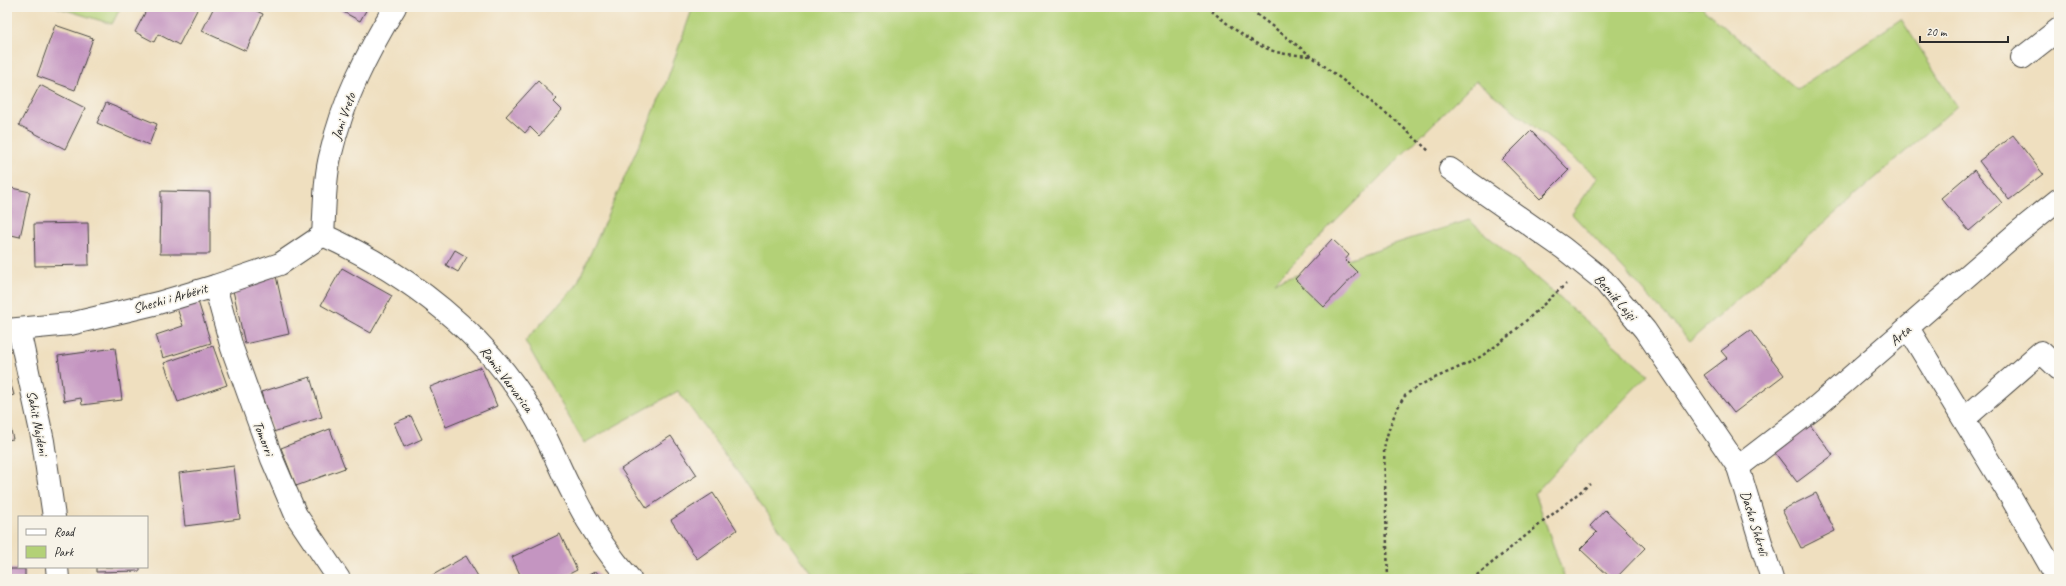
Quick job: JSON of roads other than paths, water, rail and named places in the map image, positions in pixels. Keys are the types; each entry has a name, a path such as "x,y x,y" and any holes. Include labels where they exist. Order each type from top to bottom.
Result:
{"street":[{"name":"Jani Vreto","path":"323,235 330,154 339,125 358,72 395,7"},
{"path":"2022,58 2059,29"},
{"name":"Besnik Lajçi","path":"1450,169 1563,248 1603,280 1645,330 1738,467"},
{"name":"Arta","path":"1738,467 1816,407 2018,232 2059,199"},
{"name":"Sheshi i Arbërit","path":"13,330 70,324 158,303 215,286 280,264 323,235"},
{"name":"Ramiz Varvarica","path":"323,235 357,250 432,301 475,337 505,371 534,415 573,495 596,535 630,579"},
{"name":"Tomorri","path":"215,286 232,348 272,459 296,515 339,579"},
{"path":"1908,328 1964,419 2058,579"},
{"name":"Sahit Najdeni","path":"13,330 43,441 54,516"},
{"path":"1964,419 2041,352 2059,368"},
{"name":"Dasho Shkreli","path":"1738,467 1772,579"},
{"path":"57,568 58,579"}]}
